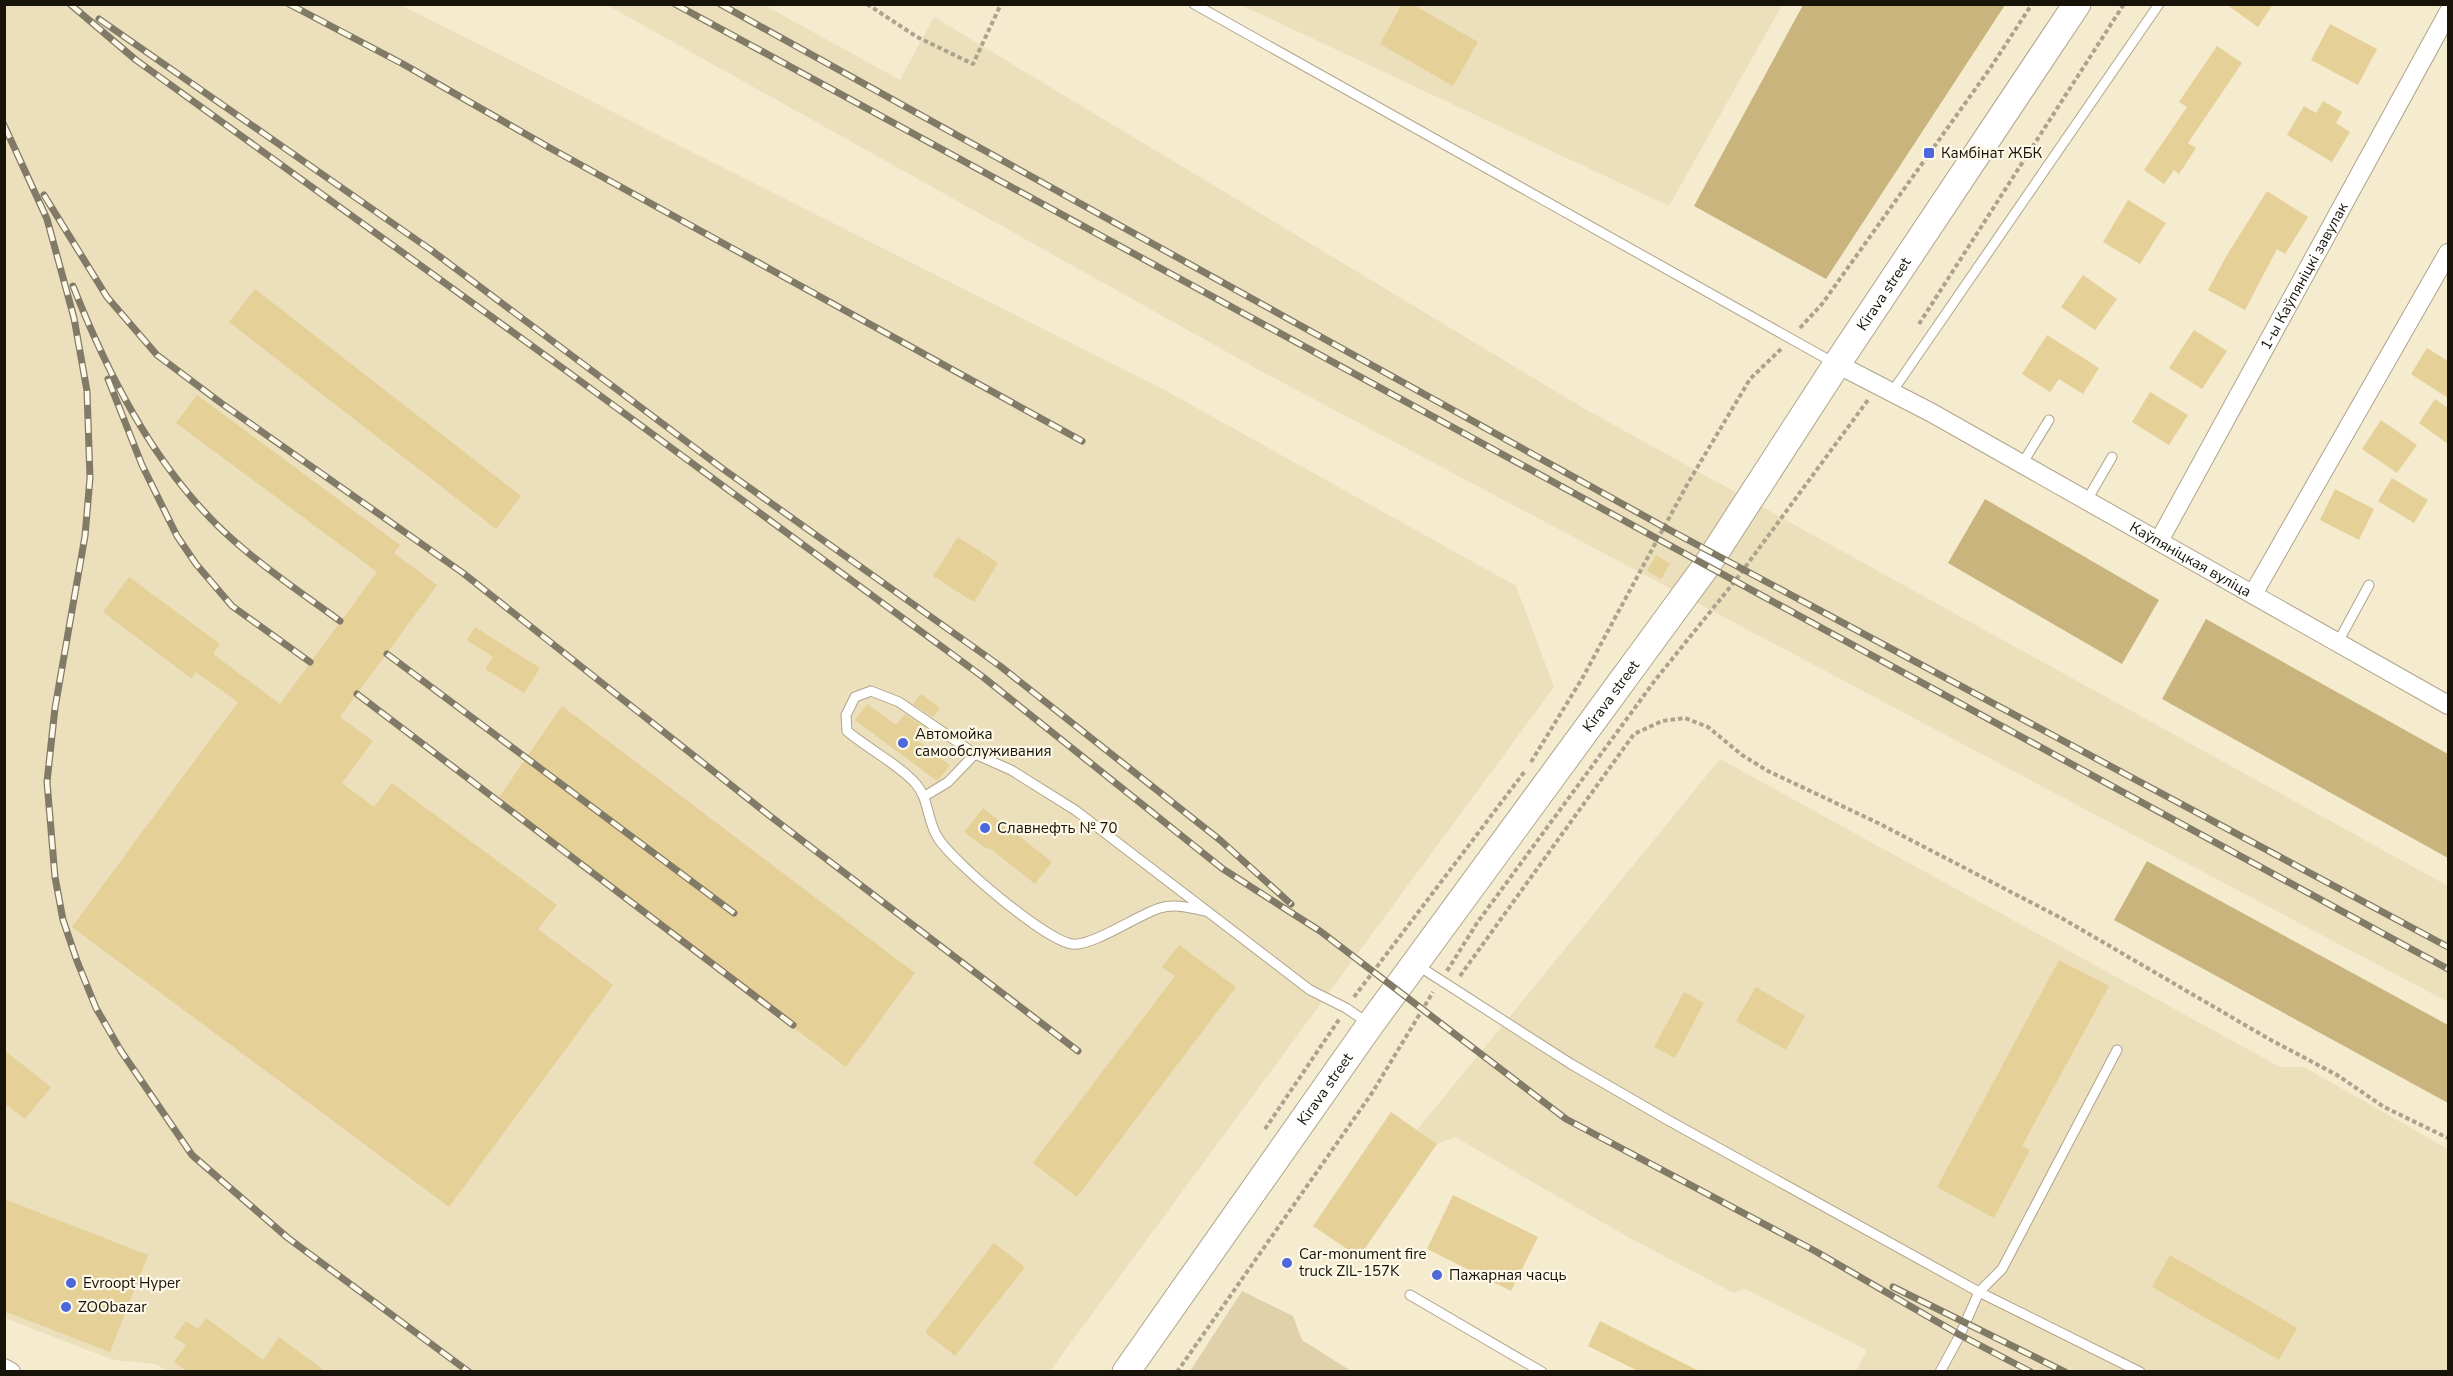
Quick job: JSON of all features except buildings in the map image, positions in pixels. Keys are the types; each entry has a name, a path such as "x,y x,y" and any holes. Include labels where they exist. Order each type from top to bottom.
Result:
{"main road":[{"name":"Kirava street","path":"1126,1371 1370,1025 1707,565 1837,364 2077,4"}],"street":[{"name":"1-ы Каўпяніцкі завулак","path":"2159,541 2448,13"},
{"path":"2253,594 2448,253"},
{"name":"Каўпяніцкая вуліца","path":"1837,364 1932,413 2448,705"},
{"path":"4,1368 11,1371"}],"lane":[{"path":"1194,4 1837,364"},
{"path":"1886,389 2159,4"},
{"path":"2022,464 2049,420"},
{"path":"2087,500 2112,457"},
{"path":"2338,642 2369,585"},
{"path":"1205,911 1183,906 1161,907 1092,940 1074,945 1057,939 1001,898 950,855 936,836 927,812 925,796 915,782 847,731 846,715 855,698 871,692 899,702 975,754 1011,770 1075,810 1310,990 1346,1008 1370,1025"},
{"path":"925,796 948,782 975,754"},
{"path":"1415,964 1571,1064 1666,1119 1979,1292 2140,1371"},
{"path":"1940,1371 1960,1335 1964,1321 1979,1292 2002,1269 2116,1050"},
{"path":"1410,1295 1542,1371"}],"path":[{"path":"867,4 917,37 973,64 1001,4"},
{"path":"1263,1133 1346,1008 1532,761 1583,676 1688,483 1750,379 1791,338 1829,294 1991,68 2032,4"},
{"path":"1918,325 2124,4"},
{"path":"1177,1371 1372,1093 1477,922 1656,679 1886,389"},
{"path":"1452,987 1634,734 1662,721 1685,718 1708,727 1742,755 1768,771 1878,824 2065,920 2337,1075 2384,1107 2448,1138"}],"shaded area":[{"path":"4,5 401,5 1170,393 1516,586 1554,687 1050,1371 167,1371 156,1364 113,1360 5,1318"},
{"path":"607,5 764,5 900,80 934,17 1585,409 2448,886 2448,1002 1259,370"},
{"path":"1241,5 1782,5 1669,206"},
{"path":"1803,5 2005,5 1826,279 1694,206"},
{"path":"1985,499 2159,600 2122,664 1948,563"},
{"path":"2206,619 2448,754 2448,858 2162,699"},
{"path":"1720,759 2280,1067 2304,1067 2448,1149 2448,1371 1856,1371 1867,1350 1744,1288 1734,1293 1628,1237 1455,1137 1437,1144 1417,1130"},
{"path":"2147,861 2448,1025 2448,1103 2114,920"},
{"path":"1242,1291 1293,1316 1302,1340 1351,1371 1190,1371"}],"railway":[{"path":"70,4 136,60 568,372 983,677 1223,869 1320,931 1566,1119 1815,1251 1960,1335 2031,1372"},
{"path":"289,4 403,64 550,148 1082,441"},
{"path":"675,4 2448,969"},
{"path":"720,4 1664,527 2448,947"},
{"path":"99,19 431,250 723,469 1000,666 1220,840 1291,904"},
{"path":"4,125 47,219 74,318 87,391 90,478 85,536 55,708 47,782 55,877 63,920 77,961 96,1008 121,1051 192,1155 288,1238 469,1372"},
{"path":"44,195 107,297 157,355 221,403 463,573 770,816 1078,1051"},
{"path":"73,286 116,382 152,444 172,473 194,500 232,539 340,621"},
{"path":"108,379 142,465 177,536 196,564 232,606 310,662"},
{"path":"387,654 734,913"},
{"path":"357,694 793,1025"},
{"path":"1893,1287 2065,1372"}],"place":[{"name":"Камбінат ЖБК","path":"1929,153"},
{"name":"Автомойка самообслуживания","path":"903,743"},
{"name":"Славнефть № 70","path":"985,828"},
{"name":"Car-monument fire truck ZIL-157K","path":"1287,1263"},
{"name":"Пажарная часць","path":"1437,1275"},
{"name":"Evroopt Hyper","path":"71,1283"},
{"name":"ZOObazar","path":"66,1307"}]}
